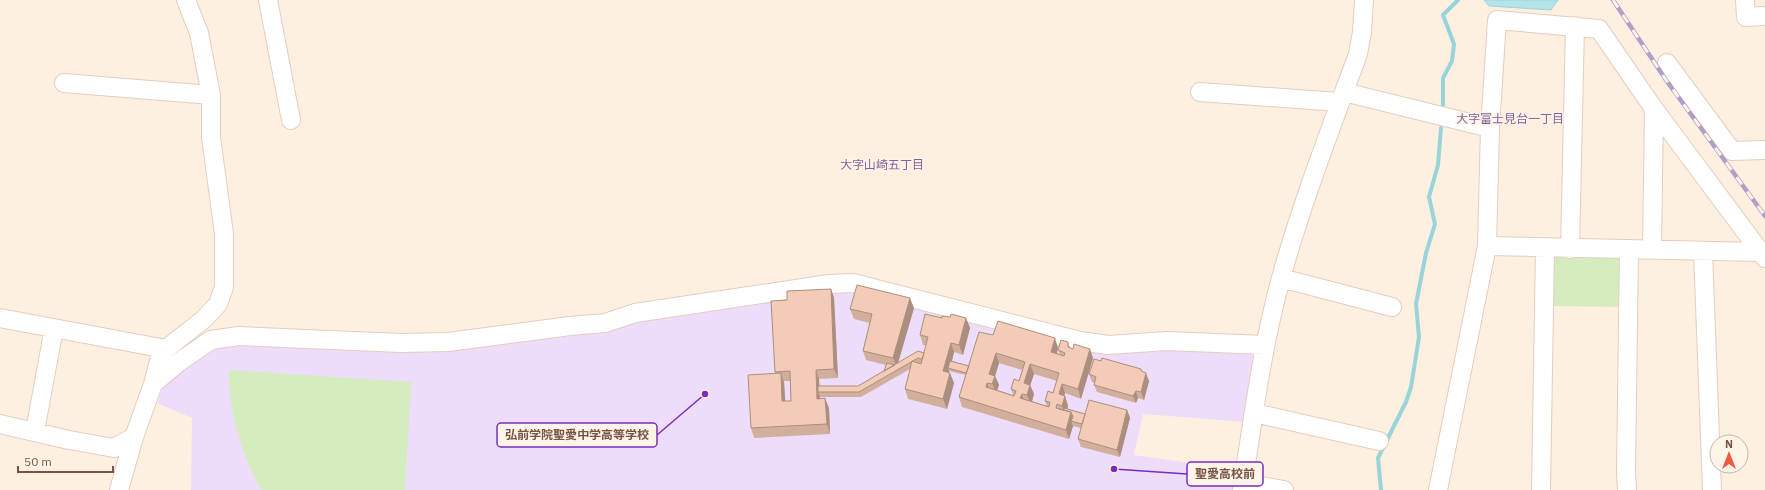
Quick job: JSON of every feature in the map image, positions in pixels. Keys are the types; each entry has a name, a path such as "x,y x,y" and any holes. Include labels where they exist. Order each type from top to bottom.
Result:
{"street":[{"path":"119,490 134,437 153,384 160,357 166,349 204,319 218,304 224,286 224,234 211,137 211,95 199,33 186,0"},
{"path":"268,0 291,120"},
{"path":"1284,490 1243,486 1264,345 1281,278 1303,205 1358,54 1362,32 1364,0"},
{"path":"1745,0 1746,17 1765,16"},
{"path":"1438,490 1487,246 1490,128 1497,20 1599,29 1654,109 1763,255"},
{"path":"1570,249 1575,26"},
{"path":"1667,63 1732,151 1765,150"},
{"path":"64,83 211,95"},
{"path":"1200,92 1342,97 1490,128"},
{"path":"1652,250 1654,109"},
{"path":"1487,246 1703,251 1763,255"},
{"path":"1541,490 1545,248"},
{"path":"1627,490 1629,250"},
{"path":"1703,251 1712,490"},
{"path":"1281,278 1392,307"},
{"path":"153,384 179,362 211,340 239,336 401,343 448,342 570,326 605,323 635,313 829,284 853,283 1080,341 1108,345 1167,340 1264,345"},
{"path":"0,318 166,349"},
{"path":"35,431 54,328"},
{"path":"1254,413 1379,441"},
{"path":"0,424 69,440 114,448 134,437"}],"shaded area":[{"path":"848,286 1101,350 1246,349 1256,359 1245,422 1143,414 1134,455 1239,470 1237,490 191,490 192,418 157,403 163,386 219,334 419,341"}],"green space":[{"path":"1557,254 1620,255 1623,307 1552,306 1553,258"},
{"path":"229,370 411,382 405,490 262,490 249,464 238,432 231,399"}],"water":[{"path":"1484,0 1558,0 1551,10 1489,6"}],"building":[{"path":"857,285 910,298 893,358 863,351 872,314 850,309"},
{"path":"831,289 834,369 816,370 817,399 825,398 827,424 751,428 748,375 781,373 782,401 791,401 790,371 775,372 771,301 787,300 787,291"},
{"path":"925,314 942,318 942,316 950,317 951,314 966,318 959,345 951,343 943,371 950,373 943,399 905,389 912,361 921,364 928,337 920,335"},
{"path":"998,321 1055,338 1051,352 1064,356 1065,353 1058,350 1061,340 1068,342 1068,347 1073,349 1074,344 1090,349 1078,389 1062,384 1059,394 1065,396 1062,406 1057,404 1056,408 1071,412 1066,430 959,397 979,332 993,335","holes":["996,353 1025,362 1019,381 1014,379 1011,389 1016,391 1014,396 986,387 987,383 992,384 995,376 989,374","1030,364 1059,373 1053,393 1048,391 1045,401 1050,402 1049,407 1020,398 1022,394 1027,395 1030,385 1024,383"]},
{"path":"918,351 924,353 922,359 918,358 859,392 818,392 818,386 858,386"},
{"path":"1102,358 1141,369 1141,371 1146,373 1141,392 1136,391 1133,396 1094,385 1096,377 1089,374 1094,359 1101,361"},
{"path":"950,361 969,366 966,373 948,368"},
{"path":"887,363 895,365 884,371"},
{"path":"1089,400 1127,410 1117,450 1078,439"},
{"path":"1064,408 1085,414 1082,424 1071,421 1073,417 1071,412 1059,409 1064,410"}],"waterway":[{"path":"1443,106 1443,78 1452,61 1454,44 1443,15 1458,0"},
{"path":"1381,490 1378,458 1406,402 1411,387 1419,337 1416,304 1426,253 1435,224 1429,197 1438,165 1441,128"}],"railway":[{"path":"1613,0 1666,80 1765,216"}],"place":[{"name":"弘前学院聖愛中学高等学校","path":"705,394"},
{"name":"聖愛高校前","path":"1114,469"}],"district":[{"name":"大字富士見台一丁目","path":"1510,118"},
{"name":"大字山崎五丁目","path":"882,164"}]}
